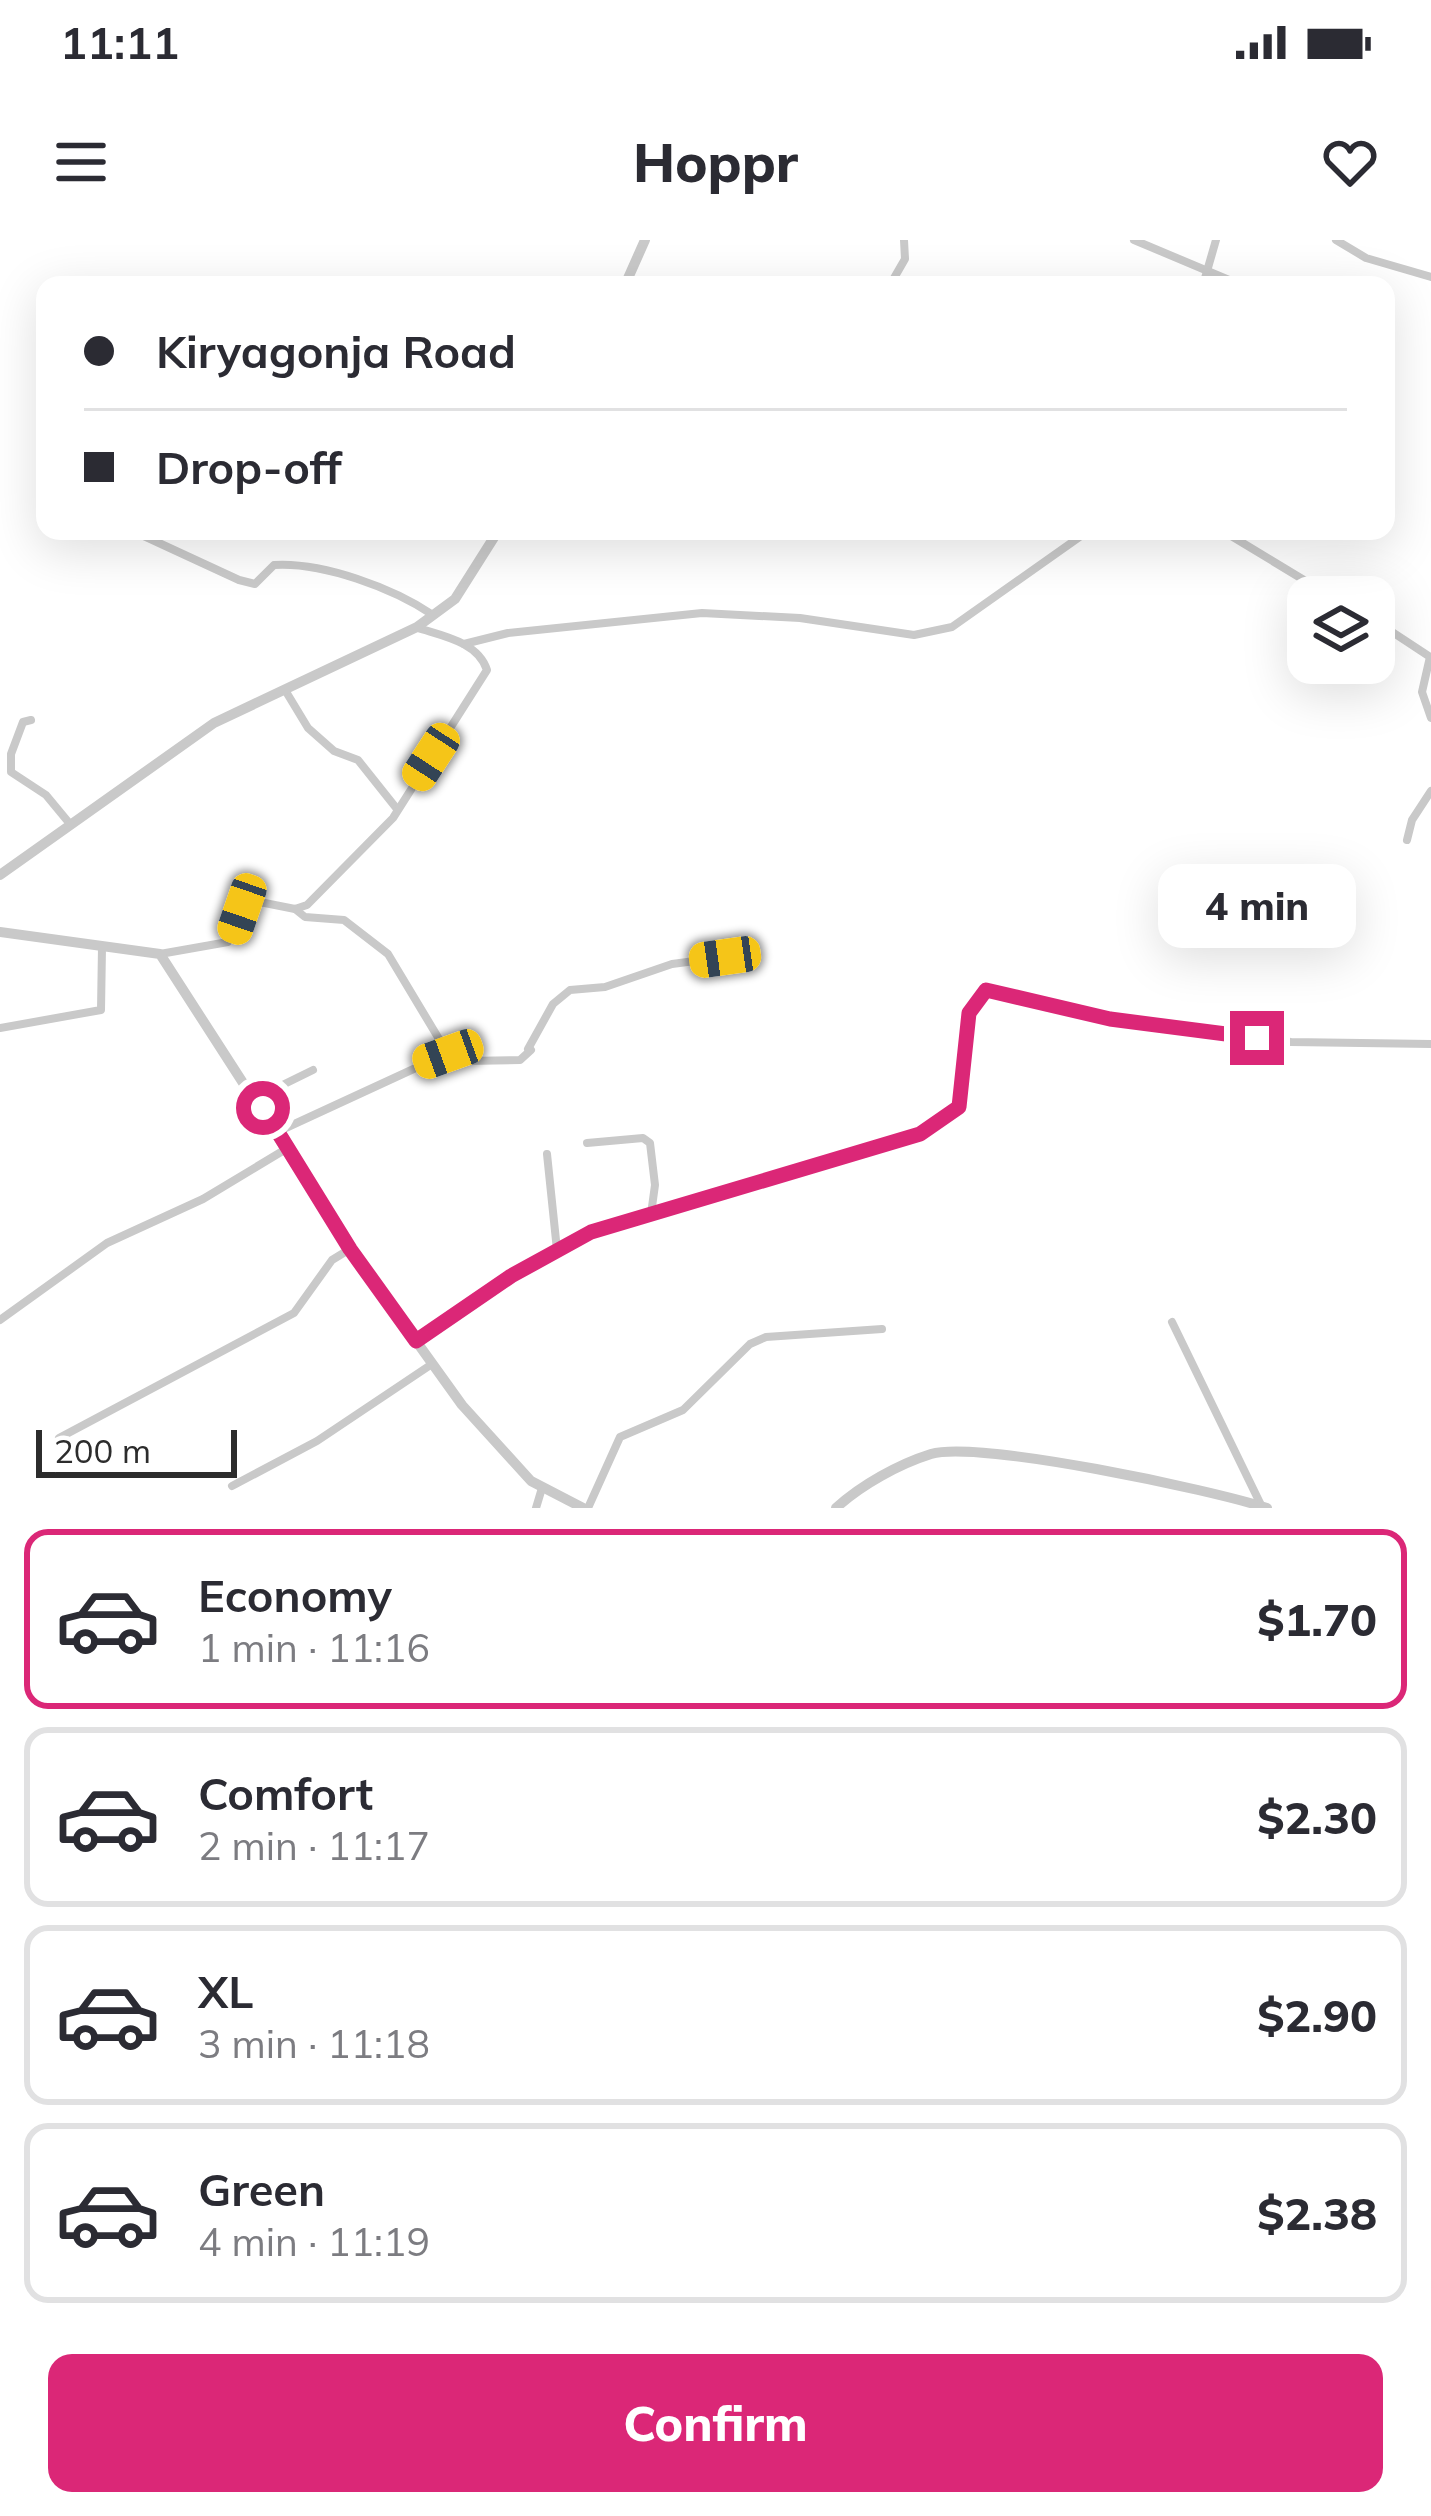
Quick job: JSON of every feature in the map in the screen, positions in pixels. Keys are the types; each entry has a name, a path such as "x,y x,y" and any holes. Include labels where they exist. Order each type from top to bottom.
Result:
{"street":[{"path":"629,276 646,240"},
{"path":"895,276 905,259 904,240"},
{"path":"1133,240 1150,251 1222,276"},
{"path":"1207,276 1216,240"},
{"path":"1336,240 1366,258 1431,277"},
{"path":"152,540 239,580 255,584 274,565 318,569 414,603 433,615"},
{"path":"0,875 214,723 417,627 455,599 492,540"},
{"path":"464,644 508,633 702,613 800,618 929,635 952,627 1075,540"},
{"path":"1238,540 1297,576"},
{"path":"295,909 307,905 397,809 487,670 482,657 464,644 417,627"},
{"path":"1395,634 1430,657 1422,692 1431,718"},
{"path":"285,690 308,728 334,751 358,760 397,809"},
{"path":"31,720 23,722 10,754 11,772 46,795 70,824"},
{"path":"1407,841 1412,820 1431,791"},
{"path":"0,932 160,954 228,942 250,900 295,909 305,917 344,920 388,954 448,1054 466,1061 520,1060 531,1050"},
{"path":"0,1028 101,1010 102,946"},
{"path":"160,954 350,1249 432,1364 498,1448 542,1488 585,1508 620,1437 683,1410 750,1344 766,1337 882,1329"},
{"path":"520,1060 553,1004 570,990 604,987 672,964 725,957"},
{"path":"416,1341 591,1232 920,1134 959,1107 969,1013 986,990 1110,1019 1257,1038 1325,1045 1387,1040 1431,1044"},
{"path":"277,1132 448,1054"},
{"path":"256,1098 313,1070"},
{"path":"587,1143 643,1138 650,1143 651,1214"},
{"path":"0,1320 107,1244 203,1199 288,1148"},
{"path":"547,1154 557,1250"},
{"path":"59,1438 294,1313 332,1260 350,1249"},
{"path":"1172,1322 1264,1507"},
{"path":"232,1486 316,1441 432,1364"},
{"path":"836,1508 871,1481 939,1453 1061,1464 1264,1507"},
{"path":"536,1508 542,1488"}],"route":[{"path":"263,1108 350,1249 416,1341 511,1276 591,1232 920,1134 959,1107 969,1013 986,990 1110,1019 1257,1038"}]}
